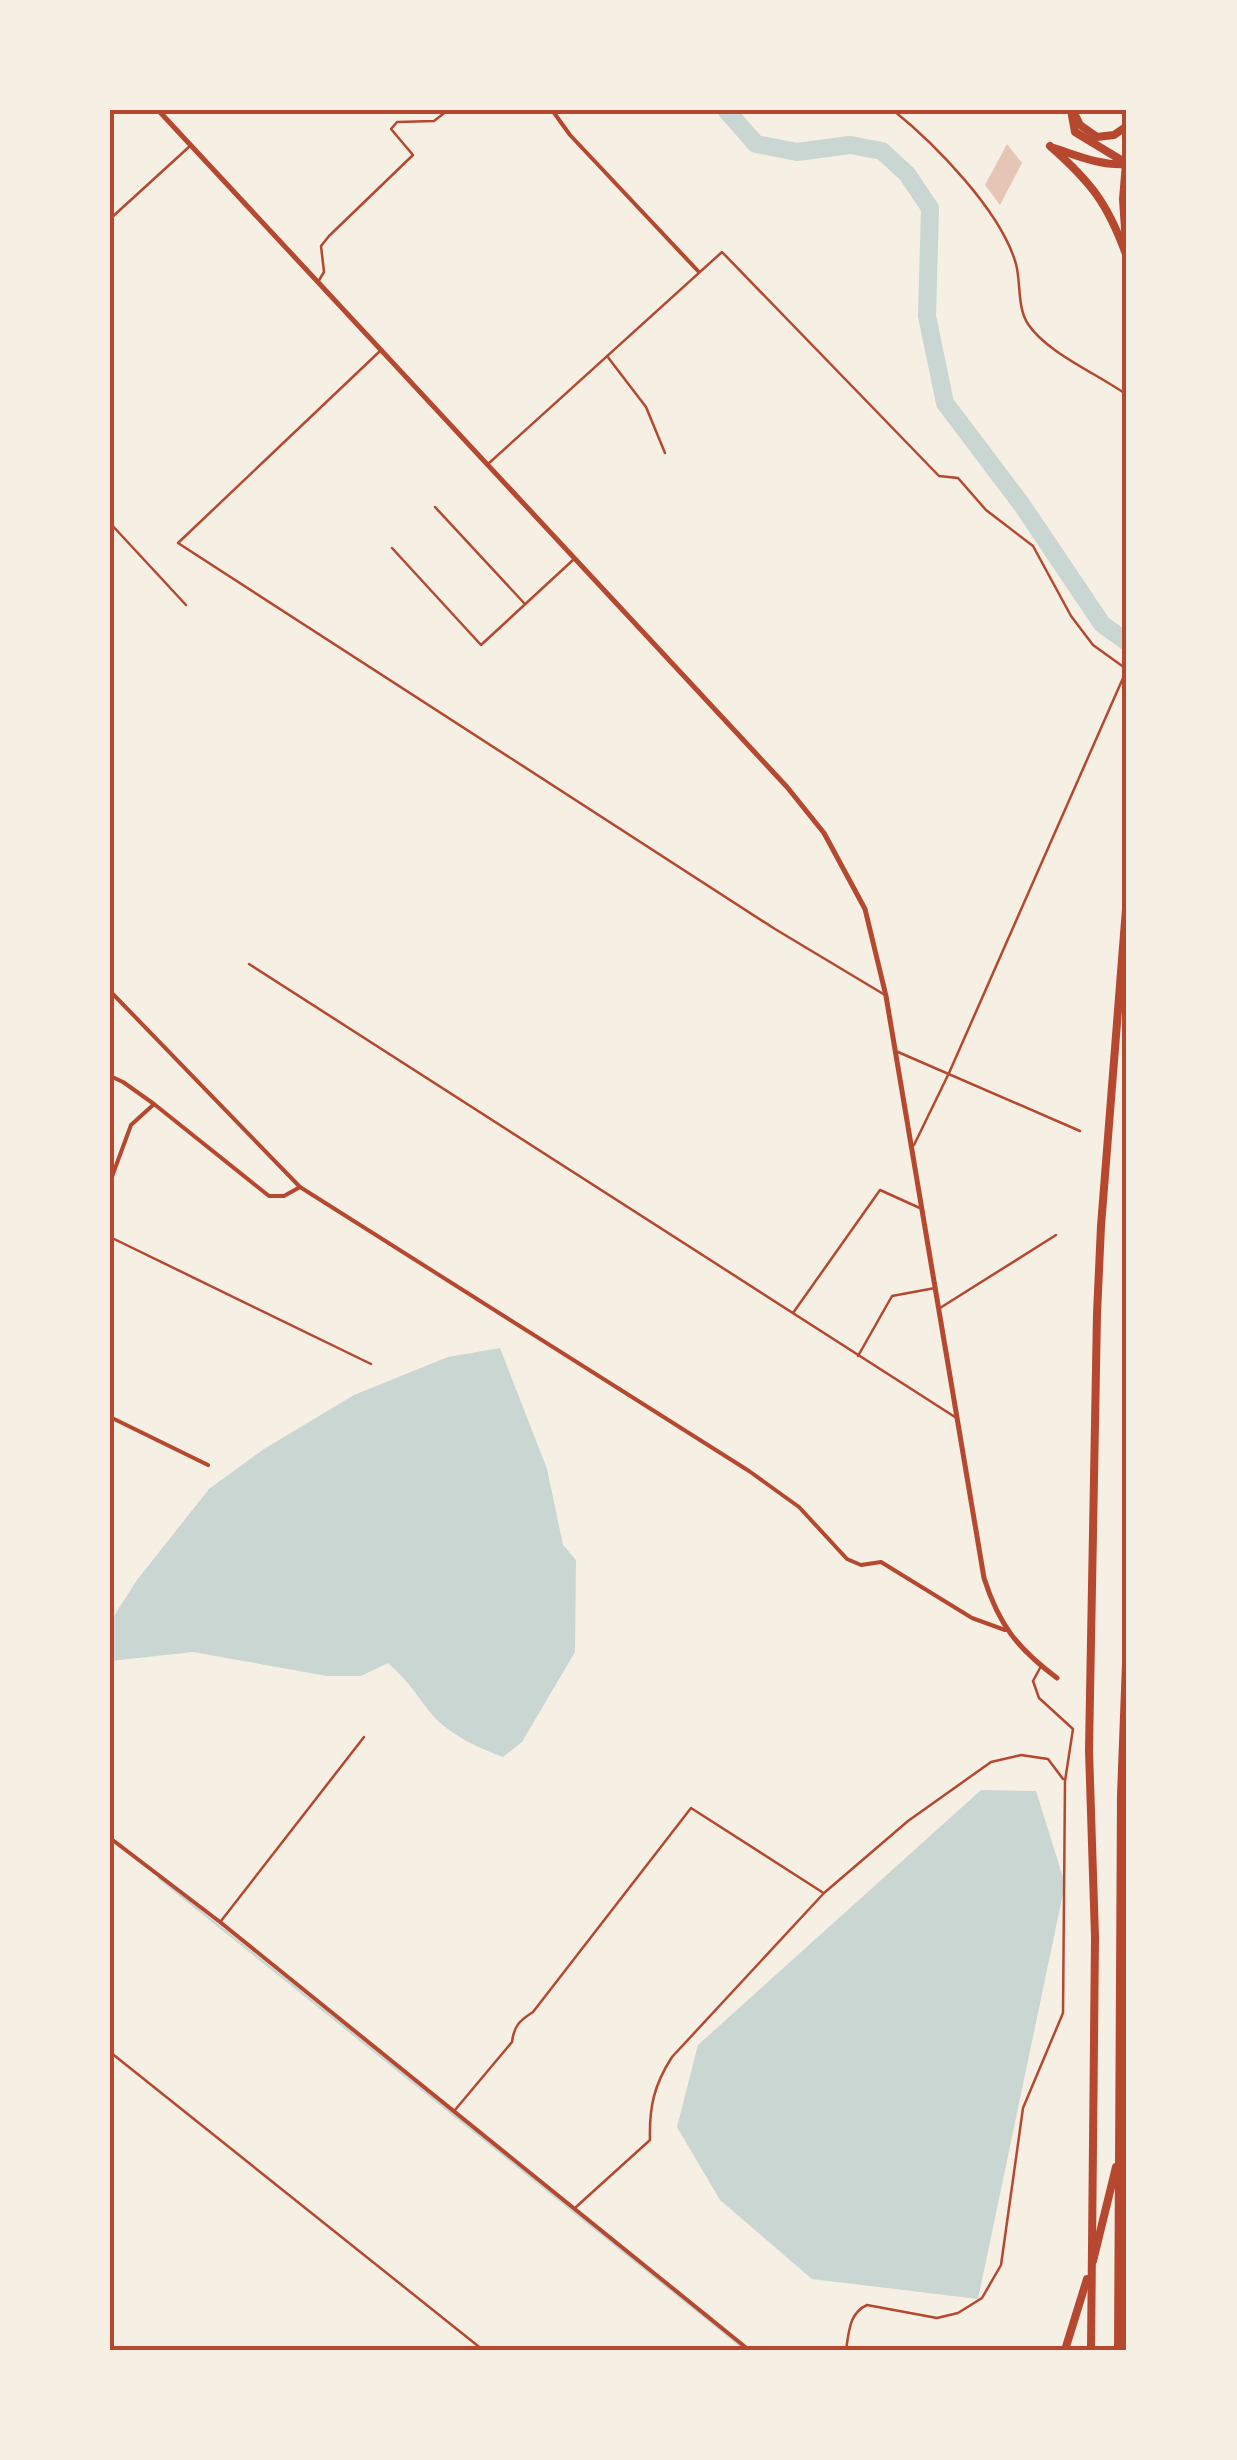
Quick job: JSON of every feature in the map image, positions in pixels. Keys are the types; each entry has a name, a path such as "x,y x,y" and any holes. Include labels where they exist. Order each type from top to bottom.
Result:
{"highway":[{"path":"1072,110 1080,125 1097,137 1114,135 1127,126"},
{"path":"1072,110 1075,132 1127,164"},
{"path":"1127,164 1090,160 1050,146 1100,197 1127,256"},
{"path":"1127,164 1123,199 1127,256"},
{"path":"1090,2350 1095,1937 1089,1750 1096,1374 1101,1226 1127,896"},
{"path":"1118,2350 1122,1795 1127,1637"},
{"path":"1065,2350 1099,2241 1119,2153"}],"street":[{"path":"158,110 787,786 824,832 865,910 886,996 984,1578 1005,1630 1058,1678"},
{"path":"552,110 570,135 698,270"},
{"path":"110,991 300,1187 749,1471 799,1507 847,1559 860,1565 881,1562 972,1618 1005,1630"},
{"path":"110,1076 154,1104 269,1196 284,1196 300,1187"},
{"path":"110,1182 131,1125 154,1104"},
{"path":"110,1417 208,1465"},
{"path":"110,1838 220,1922 749,2350"}],"lane":[{"path":"317,283 324,272 322,246 329,236 413,155 391,129 397,122 434,120 448,110"},
{"path":"893,110 932,142 995,221 1016,263 1025,320 1039,338 1127,395"},
{"path":"110,218 190,146"},
{"path":"487,465 722,252 939,476 958,478 986,510 1033,546 1071,616 1093,644 1126,668 949,1073 913,1146"},
{"path":"380,352 178,543 775,930 886,996"},
{"path":"606,356 646,407 665,452"},
{"path":"435,507 525,604"},
{"path":"110,524 186,605"},
{"path":"392,548 481,645 574,559"},
{"path":"249,964 956,1418"},
{"path":"896,1051 1080,1131"},
{"path":"792,1314 880,1190 924,1210"},
{"path":"939,1308 1056,1235"},
{"path":"110,1237 371,1364"},
{"path":"858,1357 892,1296 936,1288"},
{"path":"846,2350 852,2316 861,2307 867,2304 937,2318 958,2313 982,2298 1002,2265 1023,2108 1063,2012 1065,1782 1073,1729 1039,1698 1033,1681 1041,1666"},
{"path":"220,1922 364,1737"},
{"path":"575,2208 650,2140 649,2114 656,2082 672,2057 824,1893 908,1821 991,1762 1021,1755 1048,1758 1065,1782"},
{"path":"454,2112 512,2042 519,2021 533,2012 691,1808 824,1893"},
{"path":"110,2052 483,2350"},
{"path":"361,2350 387,2350"}],"shaded area":[{"path":"500,1348 547,1469 563,1545 576,1560 575,1652 522,1742 503,1757 463,1739 436,1719 388,1663 361,1676 327,1676 193,1652 110,1661 110,1622 137,1580 209,1489 264,1449 354,1395 448,1357"},
{"path":"981,1790 1036,1791 1065,1884 978,2299 812,2279 720,2200 677,2127 698,2045"}],"building":[{"path":"1007,144 1022,163 1000,205 985,185"}],"waterway":[{"path":"726,110 756,144 797,152 850,145 882,151 907,174 930,208 927,316 945,403 1022,505 1102,624 1127,642"},
{"path":"159,1878 746,2350"}]}
